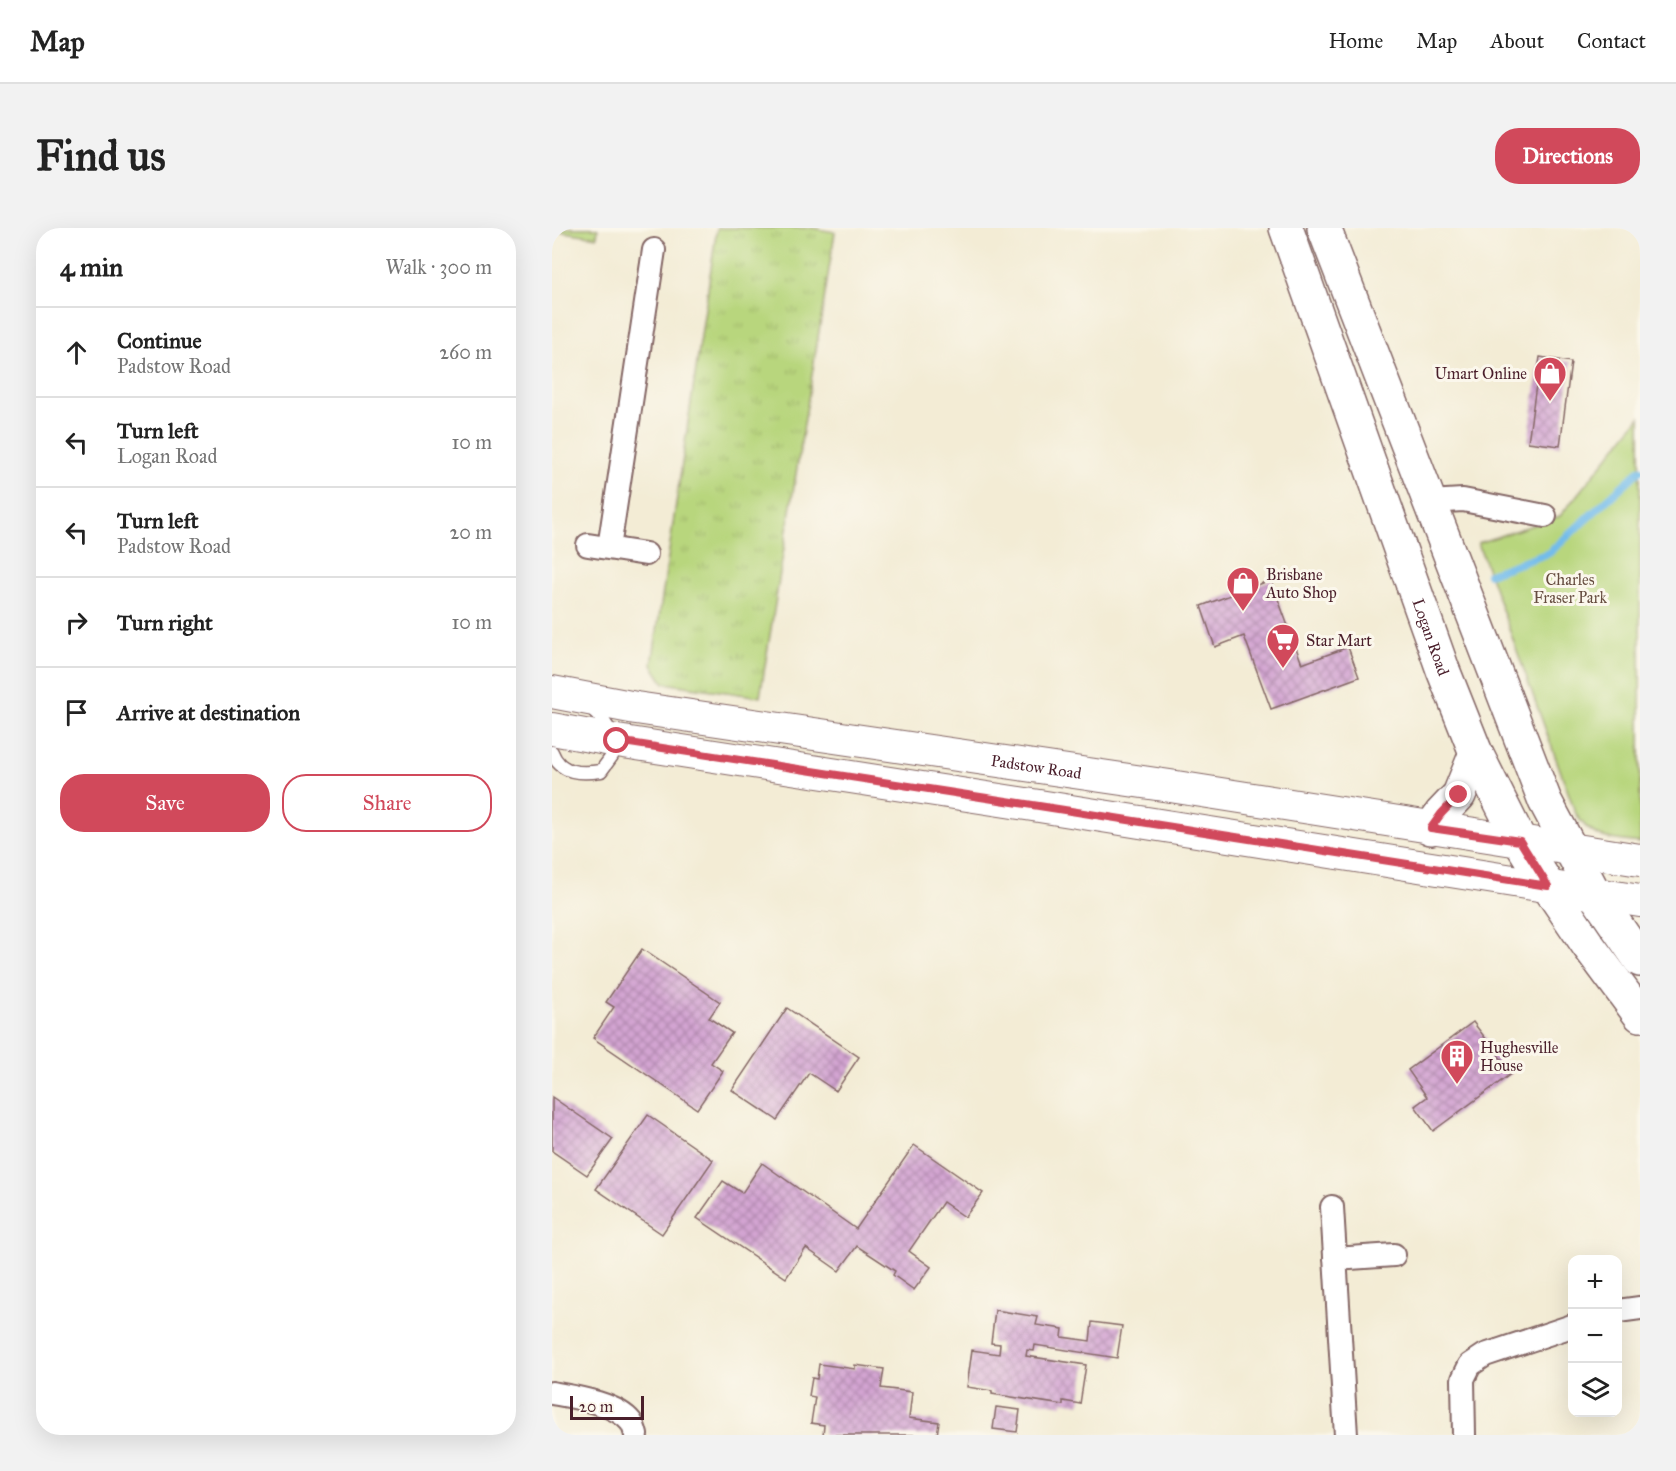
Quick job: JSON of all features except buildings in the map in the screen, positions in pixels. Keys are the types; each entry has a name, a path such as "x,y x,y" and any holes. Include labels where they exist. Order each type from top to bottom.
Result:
{"main road":[{"name":"Logan Road","path":"1286,228 1443,670 1476,753 1520,841 1548,886 1640,1015"},
{"path":"1324,228 1545,801 1594,893 1640,960"},
{"name":"Padstow Road","path":"566,695 647,710 1170,786 1640,860"},
{"path":"552,729 1640,901"},
{"path":"1431,828 1459,795 1476,753"}],"street":[{"path":"646,554 599,546 654,250"},
{"path":"1429,502 1463,500 1545,516"},
{"path":"1332,1207 1346,1435"},
{"path":"1335,1259 1394,1256"},
{"path":"1622,1310 1640,1308"},
{"path":"1464,1435 1463,1379 1470,1365 1485,1355 1568,1327"},
{"path":"552,1393 589,1399 614,1410 631,1422 636,1435"}],"lane":[{"path":"552,752 555,760 563,768 580,774 601,771 612,756 617,741 603,720 566,695"}],"green space":[{"path":"552,228 598,228 597,237 552,230"},
{"path":"717,228 812,228 835,232 760,697 664,683 652,665"},
{"name":"Charles Fraser Park","path":"1640,417 1640,843 1596,834 1582,823 1576,814 1478,543 1560,516"}],"waterway":[{"path":"1489,574 1549,553 1640,470"}],"place":[{"name":"Umart Online","path":"1550,402"},
{"name":"Brisbane Auto Shop","path":"1243,612"},
{"name":"Star Mart","path":"1283,669"},
{"name":"Hughesville House","path":"1457,1085"}],"route":[{"path":"617,741 1548,886 1520,841 1431,828 1459,795"}]}
